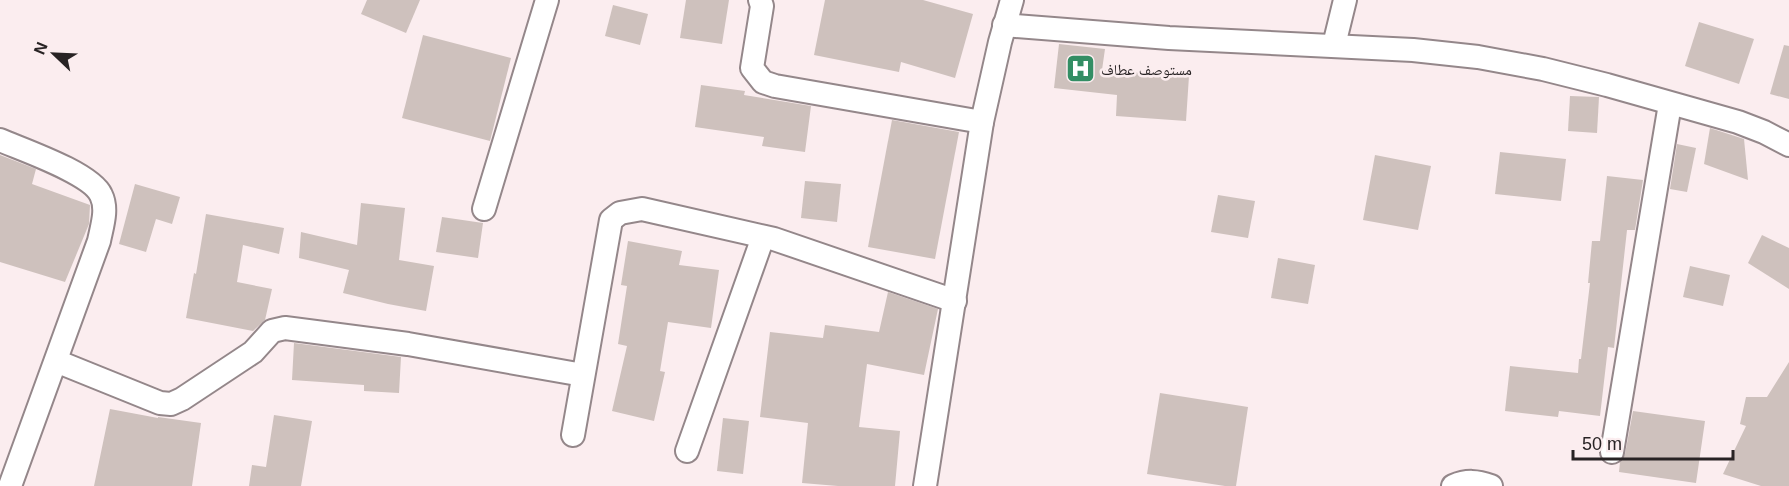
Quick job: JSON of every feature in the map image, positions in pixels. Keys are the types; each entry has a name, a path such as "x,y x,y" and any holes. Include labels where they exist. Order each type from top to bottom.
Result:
{"street":[{"path":"484,209 547,0"},
{"path":"760,0 762,6 752,68 762,82 982,122"},
{"path":"925,486 982,122 1012,0"},
{"path":"1334,45 1345,0"},
{"path":"1004,25 1180,38 1413,50 1478,57 1543,69 1738,122 1789,145"},
{"path":"1611,452 1670,104"},
{"path":"0,140 92,182 101,194 105,209 99,241 10,486"},
{"path":"573,435 611,220 620,213 642,209 786,243 955,301"},
{"path":"687,451 763,237"},
{"path":"56,361 160,403 171,404 253,352 272,332 285,328 408,344 583,375"},
{"path":"1453,486 1466,481 1491,486"}],"building":[{"path":"367,0 420,0 406,33 361,14"},
{"path":"686,0 729,0 722,44 680,38"},
{"path":"825,0 923,0 973,14 955,78 901,62 899,72 814,55"},
{"path":"613,5 648,14 640,45 605,36"},
{"path":"1699,22 1754,39 1739,84 1685,66"},
{"path":"423,35 511,58 490,141 402,118"},
{"path":"1059,44 1105,49 1102,70 1189,76 1186,121 1116,116 1117,95 1054,88"},
{"path":"1784,45 1789,46 1789,99 1770,94"},
{"path":"701,85 745,91 744,95 811,106 805,152 762,146 764,137 695,127"},
{"path":"1570,96 1599,97 1597,133 1568,131"},
{"path":"892,120 959,132 935,259 868,247"},
{"path":"1710,128 1744,139 1748,180 1704,164"},
{"path":"1677,144 1696,148 1687,192 1670,189"},
{"path":"1500,152 1566,159 1561,201 1495,194"},
{"path":"0,155 36,169 32,184 90,205 89,224 65,282 0,262"},
{"path":"1375,155 1431,166 1418,230 1363,220"},
{"path":"1607,176 1643,180 1635,230 1627,230 1614,348 1608,347 1600,416 1559,411 1558,417 1505,411 1510,366 1578,373 1590,283 1588,283 1592,241 1600,241"},
{"path":"805,181 841,184 837,222 801,218"},
{"path":"135,184 180,197 172,224 156,219 146,252 119,244"},
{"path":"1218,195 1255,201 1248,238 1211,232"},
{"path":"361,203 405,208 399,260 434,266 426,311 343,293 349,270 299,258 301,232 357,245"},
{"path":"206,214 284,228 279,254 243,245 237,282 272,289 265,320 253,331 186,318"},
{"path":"442,217 483,223 478,258 436,252"},
{"path":"1762,235 1789,248 1789,289 1748,263"},
{"path":"628,241 682,251 679,265 719,270 711,328 668,322 660,371 665,372 654,421 612,411 627,346 618,344 627,286 621,285"},
{"path":"1278,258 1315,265 1308,304 1271,298"},
{"path":"1690,266 1730,275 1723,306 1683,297"},
{"path":"888,292 938,309 924,375 867,364 859,427 900,431 895,486 838,486 802,483 808,423 760,417 770,332 823,338 825,325 879,332"},
{"path":"294,343 401,357 399,393 364,391 364,385 292,380"},
{"path":"1789,362 1789,486 1761,486 1723,474 1746,426 1740,424 1746,397 1767,397"},
{"path":"1160,393 1248,407 1236,486 1147,474"},
{"path":"110,409 201,423 192,486 94,486"},
{"path":"1633,411 1705,421 1696,483 1619,472 1620,462 1625,454"},
{"path":"274,415 312,421 301,486 249,486 252,465 266,467"},
{"path":"723,418 749,421 743,474 717,471"}],"place":[{"name":"مستوصف عطاف","path":"1080,69"}]}
